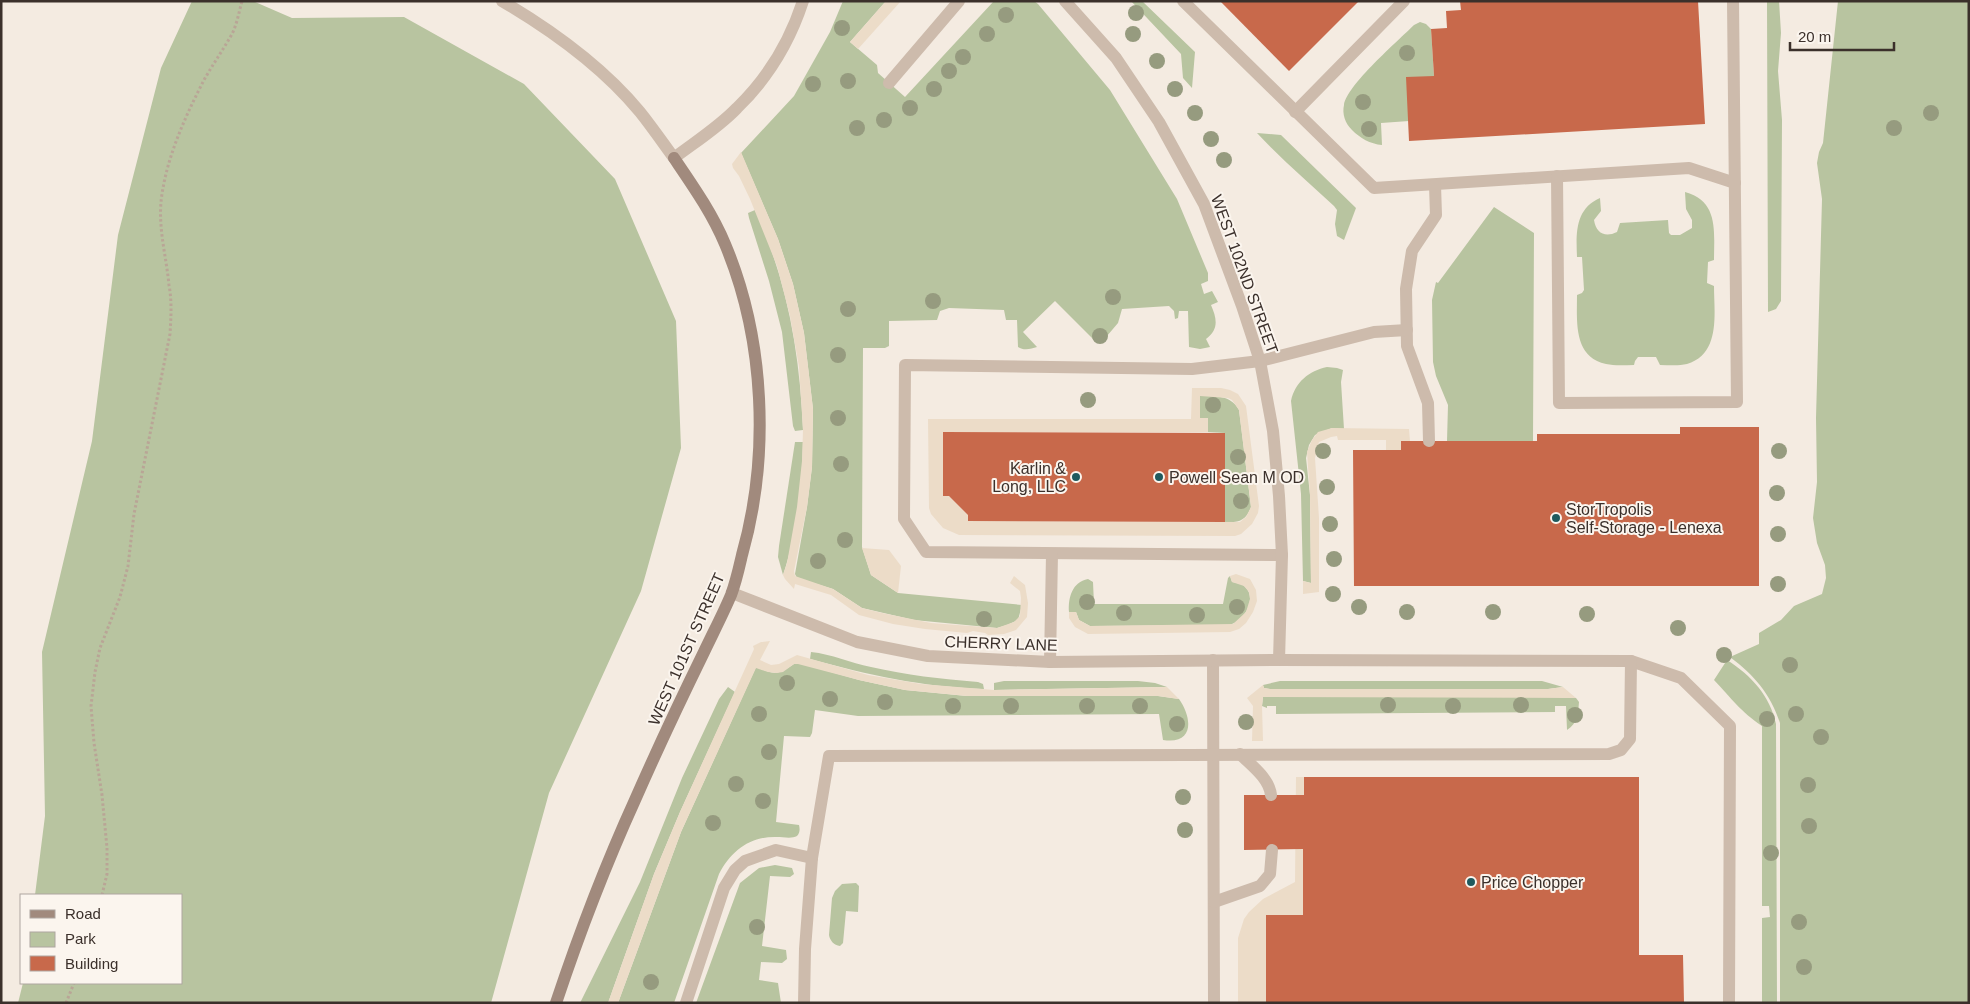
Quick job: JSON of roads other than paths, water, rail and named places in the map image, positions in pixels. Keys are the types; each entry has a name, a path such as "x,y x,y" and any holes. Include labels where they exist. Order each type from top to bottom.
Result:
{"street":[{"path":"502,1 558,36 604,73 640,112 674,158 737,109 770,71 795,26 803,1"},
{"path":"889,83 959,1"},
{"name":"WEST 102ND STREET","path":"1065,1 1116,58 1159,122 1204,204 1242,306 1260,361 1273,431 1280,496 1282,555 1280,660"},
{"path":"1183,1 1374,188 1689,168 1735,184"},
{"path":"1296,112 1404,1"},
{"path":"1557,176 1559,402 1737,402 1732,1"},
{"name":"WEST 101ST STREET","path":"556,1003 597,890 634,800 732,593 748,536 756,495 760,452 754,349 744,301 725,244 701,196 674,158"},
{"path":"1429,441 1428,403 1407,346 1408,269 1412,251 1436,215 1435,184"},
{"path":"1282,555 926,552 904,519 905,365 1192,370 1260,361 1374,332 1407,330"},
{"path":"1050,662 1052,554"},
{"name":"CHERRY LANE","path":"732,593 857,642 928,656 1050,662 1213,660 1631,661 1681,678 1730,726 1729,1003"},
{"path":"1213,660 1214,1003"},
{"path":"804,1003 805,949 812,858 829,756 1609,754 1621,750 1630,738 1631,661"},
{"path":"1240,754 1270,787 1271,795"},
{"path":"686,1003 724,888 735,870 745,861 776,850 812,858"},
{"path":"1214,902 1260,886 1270,874 1272,850"}],"place":[{"name":"Karlin & Long, LLC","path":"1076,477"},
{"name":"Powell Sean M OD","path":"1159,477"},
{"name":"StorTropolis Self-Storage - Lenexa","path":"1556,518"},
{"name":"Price Chopper","path":"1471,882"}]}
